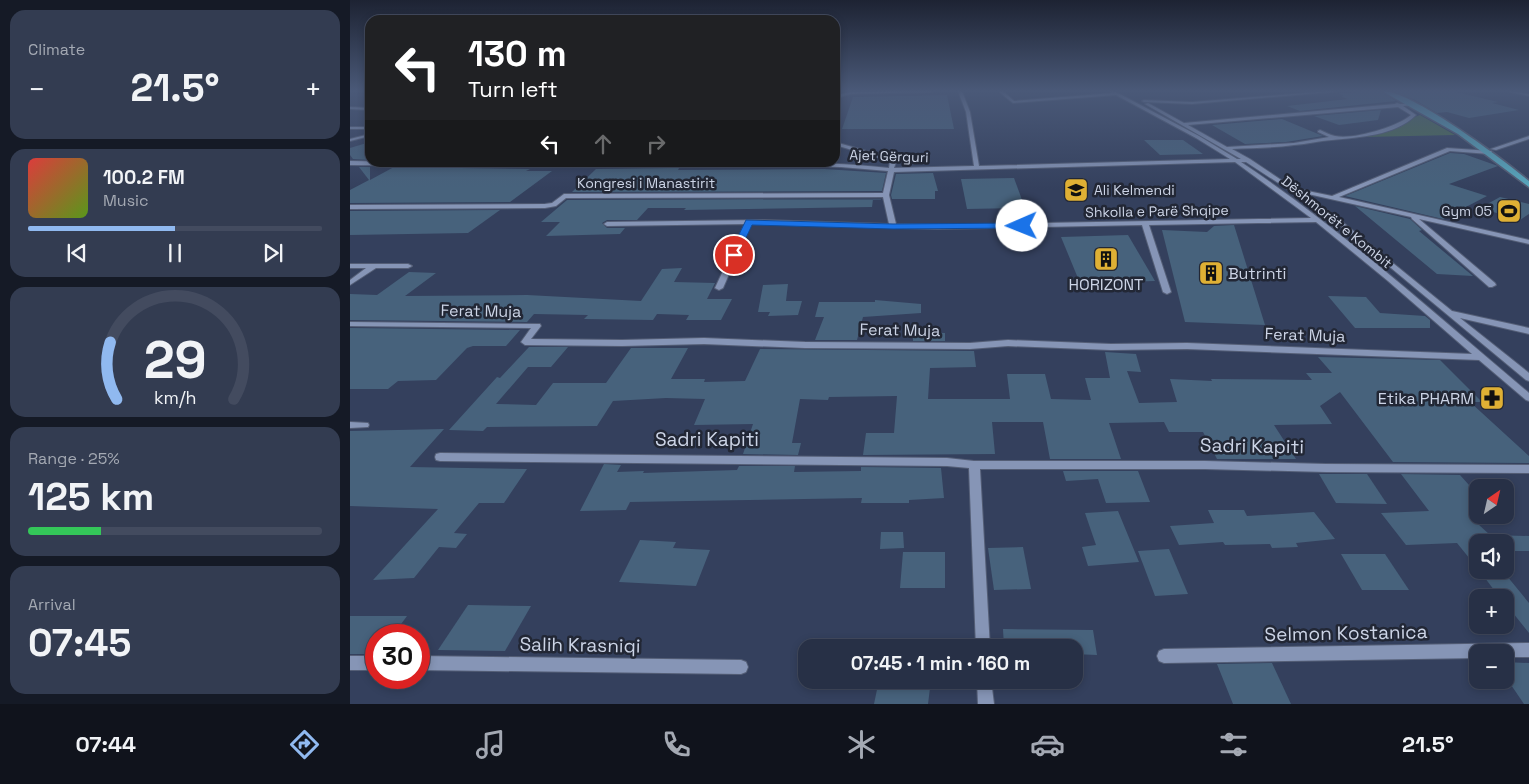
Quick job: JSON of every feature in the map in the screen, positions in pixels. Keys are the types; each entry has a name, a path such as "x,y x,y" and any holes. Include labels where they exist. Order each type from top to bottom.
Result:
{"main road":[{"path":"1446,124 1491,151 1529,184"},
{"path":"1452,124 1529,176"}],"street":[{"path":"970,124 977,167"},
{"path":"1172,124 1184,124"},
{"name":"Dëshmorët e Kombit","path":"1172,124 1236,160 1318,220 1528,397"},
{"name":"Dëshmorët e Kombit","path":"1184,124 1248,160 1328,213 1529,378"},
{"path":"1216,149 1294,144 1368,134 1401,124"},
{"path":"350,128 365,128"},
{"path":"1320,131 1335,138"},
{"path":"350,140 365,136"},
{"path":"1332,198 1450,149 1491,151 1529,137"},
{"path":"840,144 888,157 893,162 886,195 893,226"},
{"name":"Ajet Gërguri","path":"840,165 866,166 892,170 1248,160"},
{"name":"Ajet Gërguri","path":"350,163 365,163"},
{"path":"1274,188 1289,188 1529,242"},
{"name":"Kongresi i Manastirit","path":"350,207 545,206 554,205 564,196 886,195"},
{"path":"1412,216 1492,285"},
{"name":"Shkolla e Parë Shqipe","path":"607,224 749,222 893,226 1318,220"},
{"path":"719,288 749,222"},
{"path":"1145,223 1168,292"},
{"path":"350,266 408,266"},
{"path":"350,283 374,266"},
{"path":"1448,312 1529,331"},
{"name":"Ferat Muja","path":"350,324 537,326 525,342 622,343 704,341 804,345 970,346 1008,344 1111,347 1187,346 1480,357"},
{"path":"350,425 364,425"},
{"name":"Sadri Kapiti","path":"440,457 947,462 974,465 1186,465 1529,469"},
{"path":"974,465 983,639"},
{"name":"Selmon Kostanica","path":"1164,656 1529,650"},
{"path":"350,662 365,663"},
{"name":"Salih Krasniqi","path":"430,663 741,667"},
{"path":"985,689 986,704"}],"green space":[{"path":"1397,124 1435,124 1455,135 1363,137"}],"building":[{"path":"844,124 953,124 954,129 842,129"},
{"path":"1294,124 1323,136 1286,142 1245,144 1212,125"},
{"path":"1144,140 1183,140 1203,154 1160,155"},
{"path":"365,144 365,160 353,159 350,155 350,148"},
{"path":"1450,153 1464,154 1498,166 1449,184 1487,196 1443,219 1345,196"},
{"path":"359,167 370,167 370,180 394,167 552,171 510,202 350,203 350,190 369,180"},
{"path":"679,168 678,170 824,169 886,173 882,191 572,192 596,169"},
{"path":"933,173 938,191 935,191 935,199 892,199 891,195 896,174"},
{"path":"1014,178 1025,208 967,209 961,179"},
{"name":"Gym 05","path":"1500,197 1529,204 1529,214 1520,220 1480,208"},
{"path":"873,199 872,207 684,210 686,208 648,208 637,220 607,220 602,223 607,228 625,228 620,234 546,236 560,222 541,222 567,200"},
{"path":"1355,206 1410,219 1422,230 1419,231 1473,276 1437,274"},
{"path":"500,210 468,233 350,235 350,211"},
{"name":"Butrinti","path":"1234,225 1265,325 1185,322 1162,230 1207,232 1214,226"},
{"name":"HORIZONT","path":"1128,235 1155,281 1080,283 1061,237"},
{"path":"682,268 674,282 715,283 707,299 732,299 721,320 686,320 689,315 657,314 653,320 584,319 588,315 534,314 527,322 350,320 350,294 377,295 409,272 436,273 405,296 527,295 641,301 662,269"},
{"path":"788,284 786,301 802,301 798,315 768,316 770,312 758,312 763,285"},
{"path":"1328,296 1366,297 1380,313 1425,316 1430,320 1430,328 1355,328"},
{"path":"875,300 921,304 921,313 863,317 857,340 815,340 824,317 815,317 819,302 875,302"},
{"path":"350,328 520,330 506,346 473,346 467,348 436,380 398,381 388,389 350,389"},
{"path":"913,332 945,333 945,341 913,341"},
{"path":"529,347 568,347 551,367 528,367 496,404 536,405 553,383 606,383 631,348 688,348 671,379 705,379 704,382 745,381 760,349 974,351 976,367 930,368 928,399 1010,399 1007,374 1045,374 1051,399 1091,400 1085,378 1110,378 1105,352 1136,354 1141,372 1127,371 1139,403 1177,402 1170,379 1212,381 1211,379 1312,380 1306,373 1332,373 1318,357 1440,360 1482,402 1470,402 1529,456 1529,463 1393,462 1340,392 1320,406 1332,424 1274,425 1296,459 1217,459 1203,432 1169,432 1164,422 1109,423 1121,459 1050,459 1043,422 992,422 995,454 863,455 866,433 894,433 897,396 829,397 828,400 800,399 792,443 801,443 798,455 743,454 753,424 694,425 705,399 666,398 613,401 597,426 487,427 483,431 449,430 497,377 500,378"},
{"path":"444,429 410,467 527,469 504,503 479,503 454,533 467,534 456,548 439,547 414,578 373,580 438,509 350,506 350,431"},
{"path":"604,464 621,465 617,472 644,471 643,473 737,470 739,466 795,466 794,472 861,471 861,467 941,468 944,498 909,500 909,503 861,503 862,498 630,502 626,510 580,511"},
{"path":"1063,471 1138,471 1150,502 1106,503 1098,479 1066,481"},
{"path":"1319,474 1367,474 1387,504 1336,503"},
{"path":"1401,474 1460,475 1469,485 1469,524 1478,524 1489,534 1469,534 1469,558 1457,543 1406,545 1381,513 1429,511"},
{"path":"1208,510 1244,510 1247,516 1314,512 1335,539 1296,543 1298,547 1272,548 1270,544 1225,545 1223,542 1179,545 1170,526 1214,523"},
{"path":"1118,511 1139,562 1088,566 1082,547 1096,545 1085,513"},
{"path":"881,532 903,532 904,548 880,549"},
{"path":"1514,536 1529,536 1529,551 1514,551"},
{"path":"640,540 676,542 673,548 710,550 696,586 619,582"},
{"path":"1023,547 1031,589 994,590 988,548"},
{"path":"1169,549 1188,594 1155,596 1138,551"},
{"path":"903,552 945,552 945,588 900,588"},
{"path":"1341,554 1385,554 1409,590 1362,590"},
{"path":"1486,579 1509,579 1529,603 1529,633 1514,614 1514,589 1493,589"},
{"path":"468,605 531,606 505,651 438,650"},
{"path":"350,616 407,616 401,624 365,624 365,654 350,654"},
{"path":"1003,629 1093,630 1097,655 1083,654 1083,639 1004,639"},
{"path":"1514,662 1529,663 1529,704 1524,704 1514,689"},
{"path":"1272,663 1291,704 1233,704 1217,664"},
{"path":"877,689 930,689 928,704 874,704"}],"place":[{"name":"Ali Kelmendi","path":"1076,190"},
{"name":"Gym 05","path":"1509,211"},
{"name":"HORIZONT","path":"1106,259"},
{"name":"Butrinti","path":"1211,273"},
{"name":"Etika PHARM","path":"1492,398"}],"route":[{"path":"734,255 749,222 893,226 1022,226"}]}
